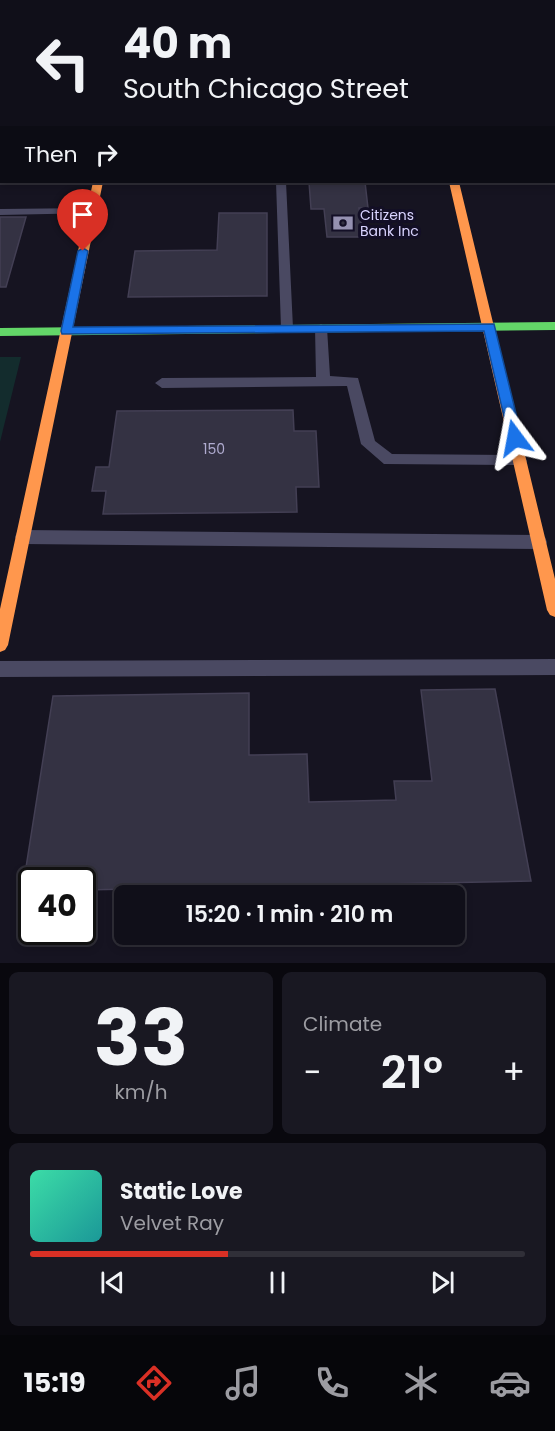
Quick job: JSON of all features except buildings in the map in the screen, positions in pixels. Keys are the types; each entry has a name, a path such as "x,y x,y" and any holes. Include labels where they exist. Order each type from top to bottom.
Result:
{"street":[{"path":"0,645 98,183"},
{"path":"454,183 555,610"},
{"path":"0,332 555,326"}],"lane":[{"path":"281,183 287,328"},
{"path":"0,212 92,211"},
{"path":"321,328 323,381"},
{"path":"162,383 353,381 368,444 389,460 520,460"},
{"path":"23,537 539,542"},
{"path":"0,669 555,667"}],"green space":[{"path":"0,357 21,357 0,442"}],"traffic: fast":[{"path":"0,332 555,326"}],"traffic: slow":[{"path":"0,645 98,183"},
{"path":"454,183 555,610"}],"place":[{"name":"Citizens Bank Inc","path":"343,223"}],"route":[{"path":"83,251 67,331 489,327 515,438"}]}
